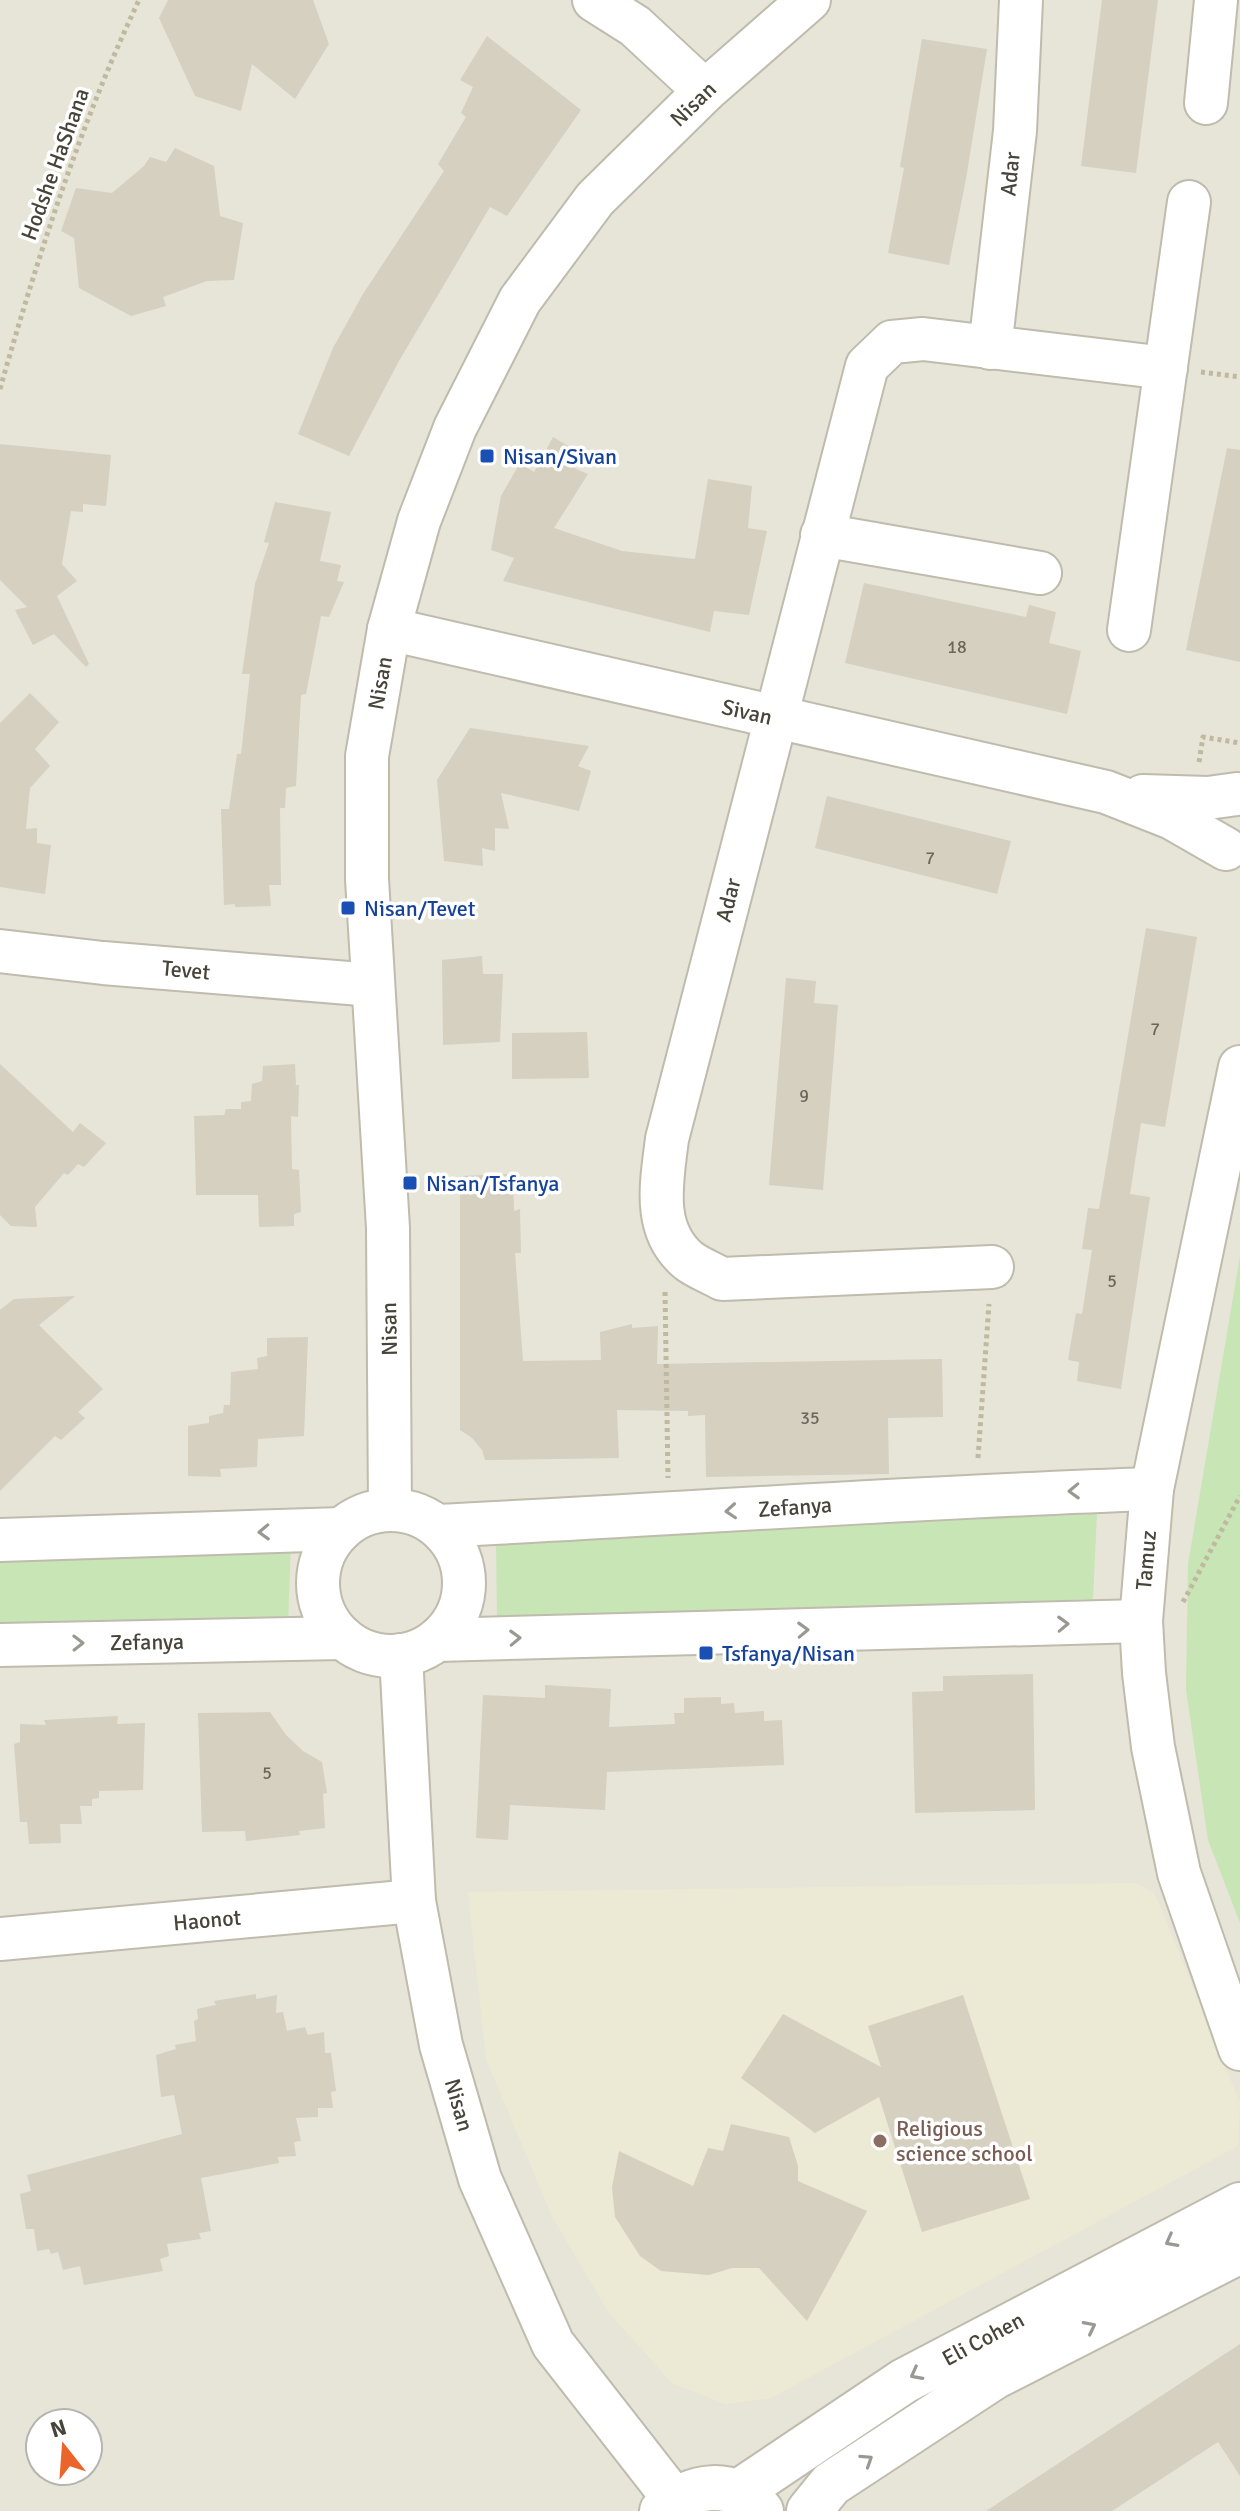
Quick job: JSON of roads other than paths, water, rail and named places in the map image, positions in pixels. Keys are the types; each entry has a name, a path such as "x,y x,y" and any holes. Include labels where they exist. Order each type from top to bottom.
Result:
{"street":[{"path":"594,0 635,26 705,91"},
{"name":"Nisan","path":"390,1510 388,1228 367,879 367,756 389,629 419,521 455,428 520,300 595,199 705,91 809,0"},
{"name":"Adar","path":"990,348 1015,131 1021,0"},
{"path":"1206,103 1216,0"},
{"path":"1129,630 1189,202"},
{"name":"Adar","path":"992,1267 722,1279 688,1261 664,1228 661,1188 667,1139 867,366 892,342 923,339 1166,368"},
{"path":"822,535 1040,573"},
{"name":"Sivan","path":"389,629 1106,792 1181,798 1239,793"},
{"name":"Sivan","path":"1106,792 1172,818 1233,862"},
{"path":"1233,862 1225,820 1239,793"},
{"name":"Tevet","path":"0,951 103,963 373,985"},
{"name":"Tamuz","path":"1240,1067 1152,1489 1141,1621 1153,1747 1179,1873 1240,2049"},
{"name":"Zefanya","path":"438,1526 975,1495 1152,1489"},
{"path":"419,1648 450,1627 459,1611 464,1593 460,1556 438,1526 424,1517 390,1510 365,1515 342,1529 327,1548 319,1571 319,1596 327,1619 343,1638 360,1650 381,1655 419,1648 1141,1621"},
{"path":"0,1540 342,1529"},
{"name":"Zefanya","path":"0,1645 343,1638"},
{"name":"Nisan","path":"419,1648 414,1901 441,2045 480,2179 553,2344 668,2505"},
{"name":"Haonot","path":"0,1939 414,1901"},
{"name":"Eli Cohen","path":"749,2502 904,2381 1240,2205"},
{"name":"Eli Cohen","path":"809,2511 831,2484 994,2377 1240,2251"},
{"path":"668,2505 694,2490 716,2488 749,2502"}],"place":[{"name":"Nisan/Sivan","path":"487,456"},
{"name":"Nisan/Tevet","path":"348,908"},
{"name":"Nisan/Tsfanya","path":"410,1183"},
{"name":"Tsfanya/Nisan","path":"706,1653"},
{"name":"Religious science school","path":"880,2141"}]}
